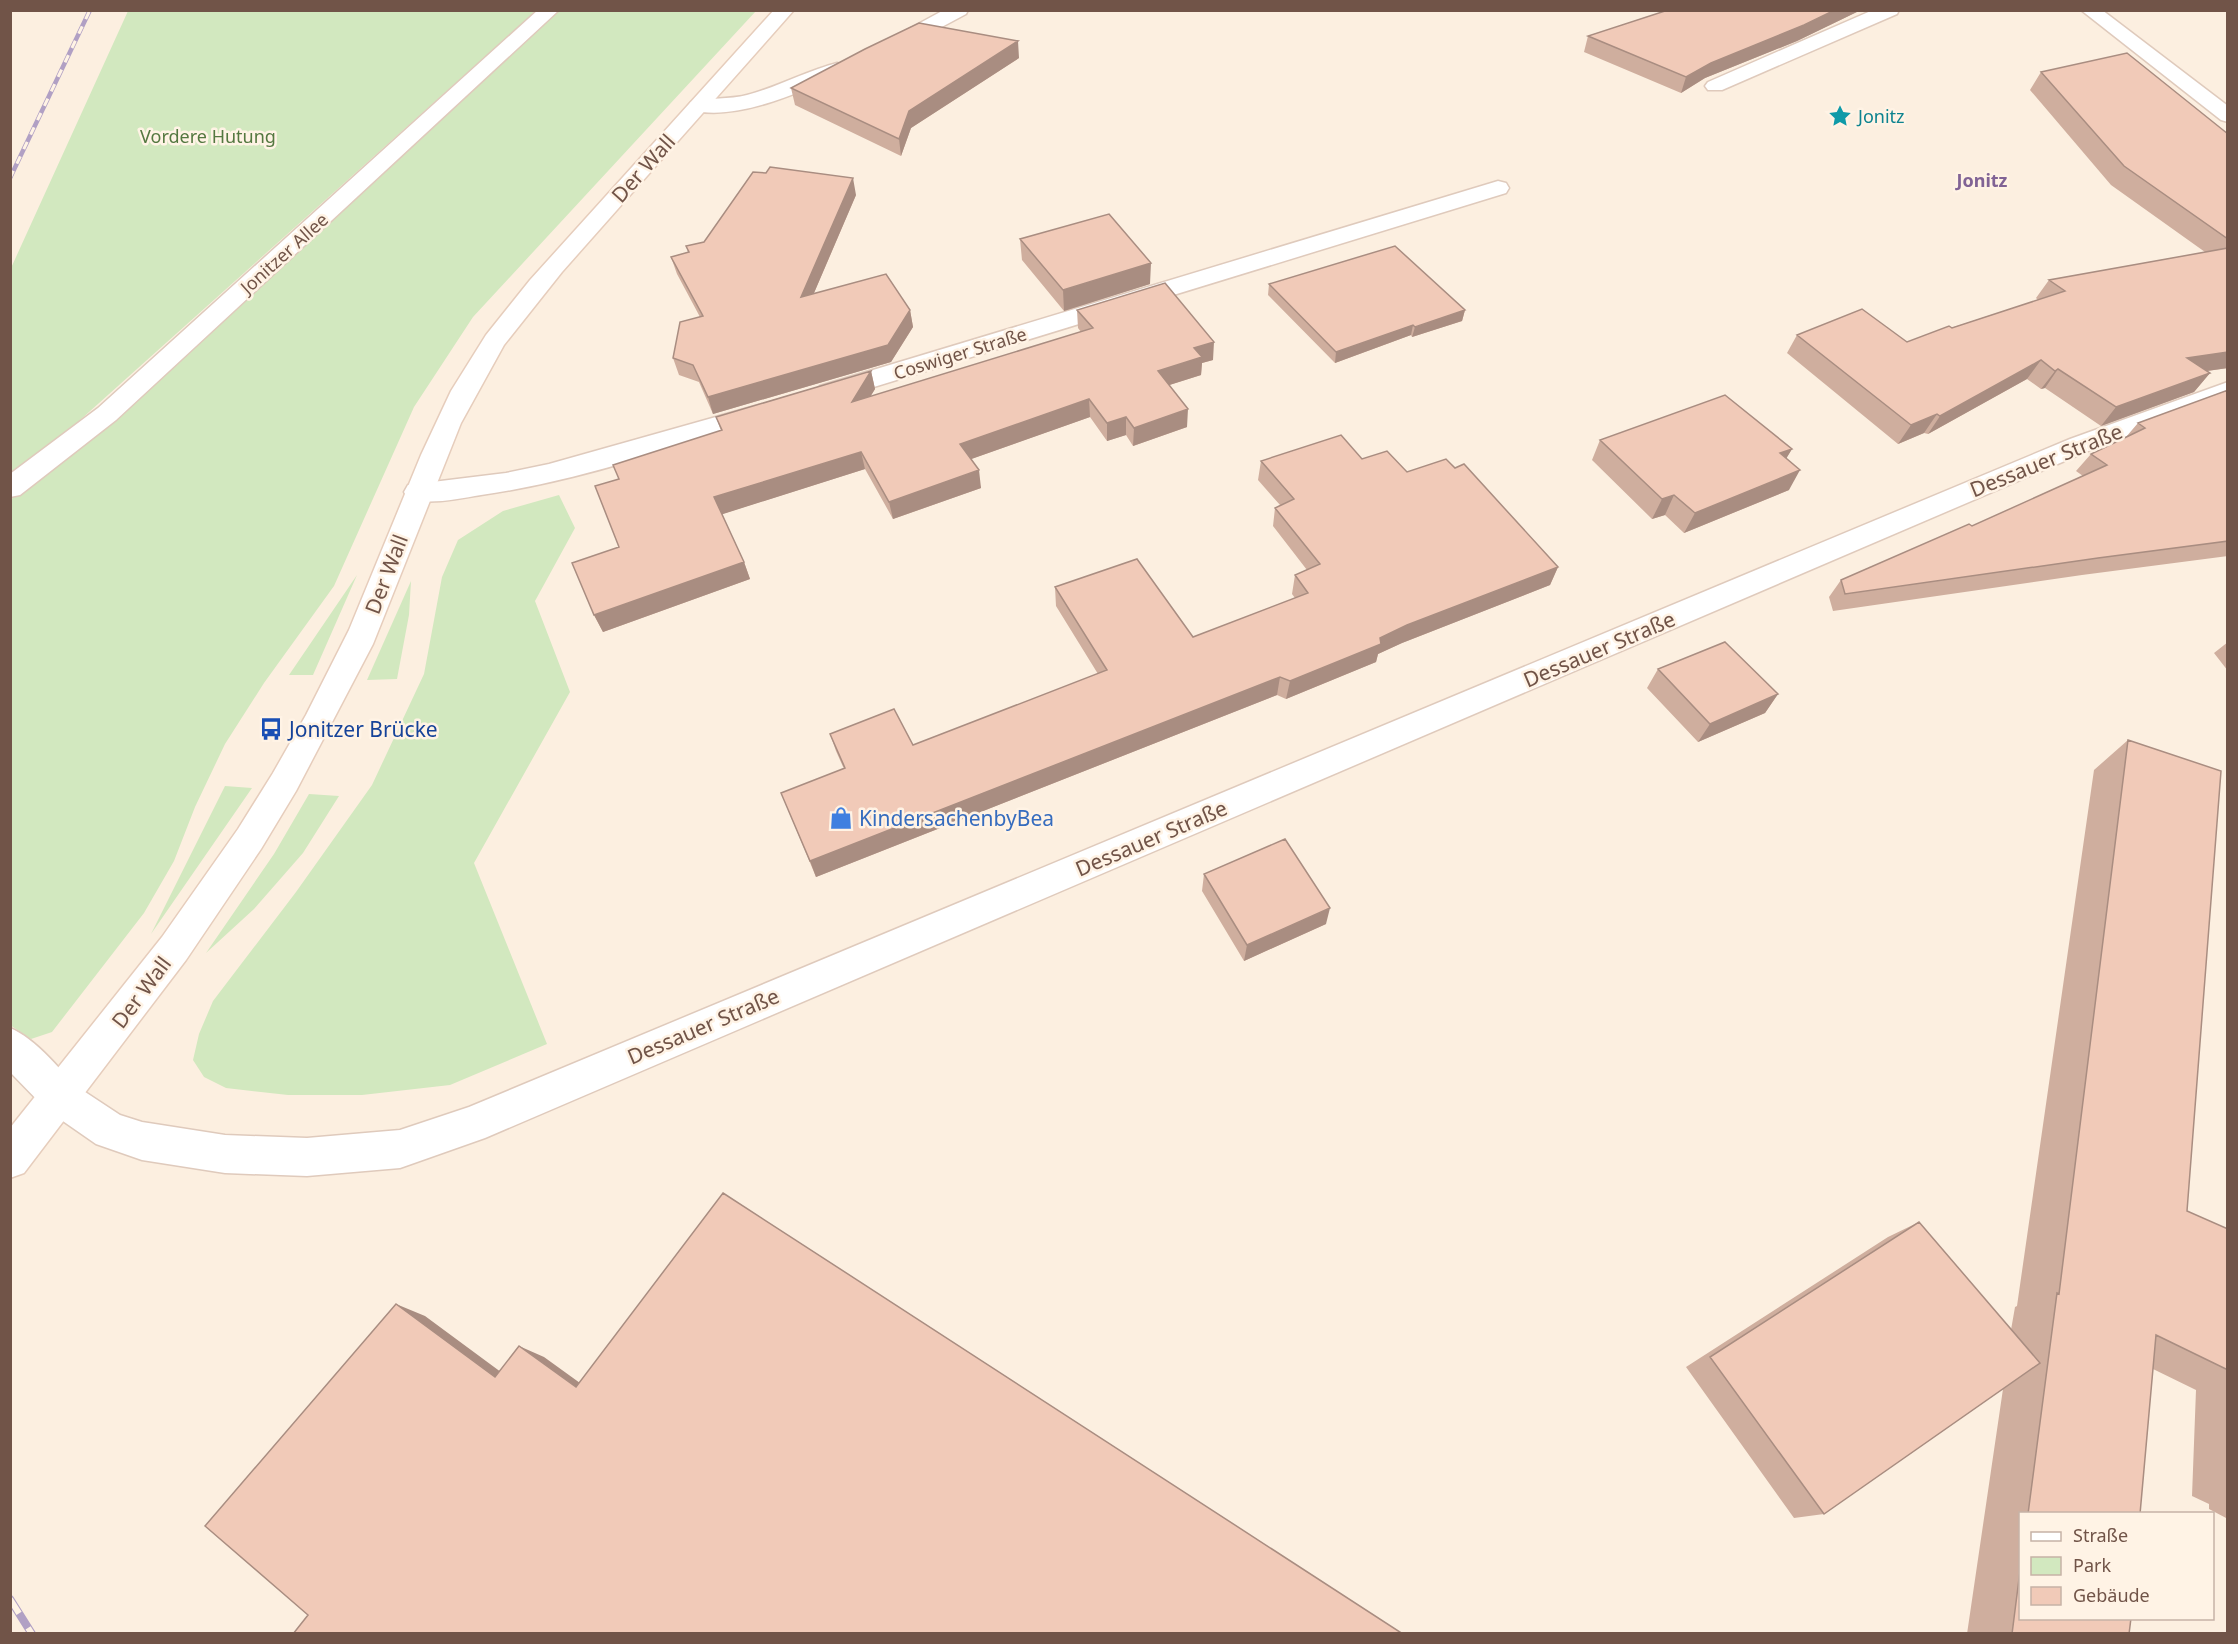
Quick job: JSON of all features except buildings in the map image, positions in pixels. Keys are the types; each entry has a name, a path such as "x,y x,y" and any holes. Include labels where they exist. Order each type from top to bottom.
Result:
{"street":[{"name":"Jonitzer Allee","path":"10,488 107,414 550,10"},
{"name":"Der Wall","path":"10,1159 160,969 277,796 317,723 370,617 435,449 482,361 508,322 785,10"},
{"path":"878,53 958,10"},
{"path":"1715,86 1890,10"},
{"path":"2090,10 2228,116"},
{"path":"698,106 733,105 789,88 852,63"},
{"name":"Coswiger Straße","path":"417,492 463,490 539,477 1498,188"},
{"name":"Dessauer Straße","path":"60,1097 110,1131 142,1141 225,1154 307,1157 400,1149 471,1125 2079,445 2228,390"},
{"path":"10,1045 60,1097"}],"green space":[{"name":"Vordere Hutung","path":"128,11 536,11 50,447 11,477 11,268"},
{"path":"559,11 756,11 473,317 414,407 334,586 264,683 225,744 195,807 174,861 144,913 52,1032 31,1039 10,1025 10,500 111,421"},
{"path":"559,495 575,528 535,601 570,692 474,863 547,1044 450,1085 362,1095 288,1095 226,1088 204,1077 193,1060 199,1034 213,1001 296,892 372,785 424,674 442,577 458,540 503,511"},
{"path":"357,575 313,675 289,675"},
{"path":"411,581 409,615 397,679 367,680"},
{"path":"225,786 252,788 151,934"},
{"path":"309,794 339,796 303,853 254,909 206,953 274,854"}],"railway":[{"path":"10,178 90,10"},
{"path":"10,1599 32,1634"}],"place":[{"name":"Jonitz","path":"1840,116"},
{"name":"Jonitzer Brücke","path":"271,729"},
{"name":"KindersachenbyBea","path":"841,818"}],"district":[{"name":"Jonitz","path":"1982,180"}]}
